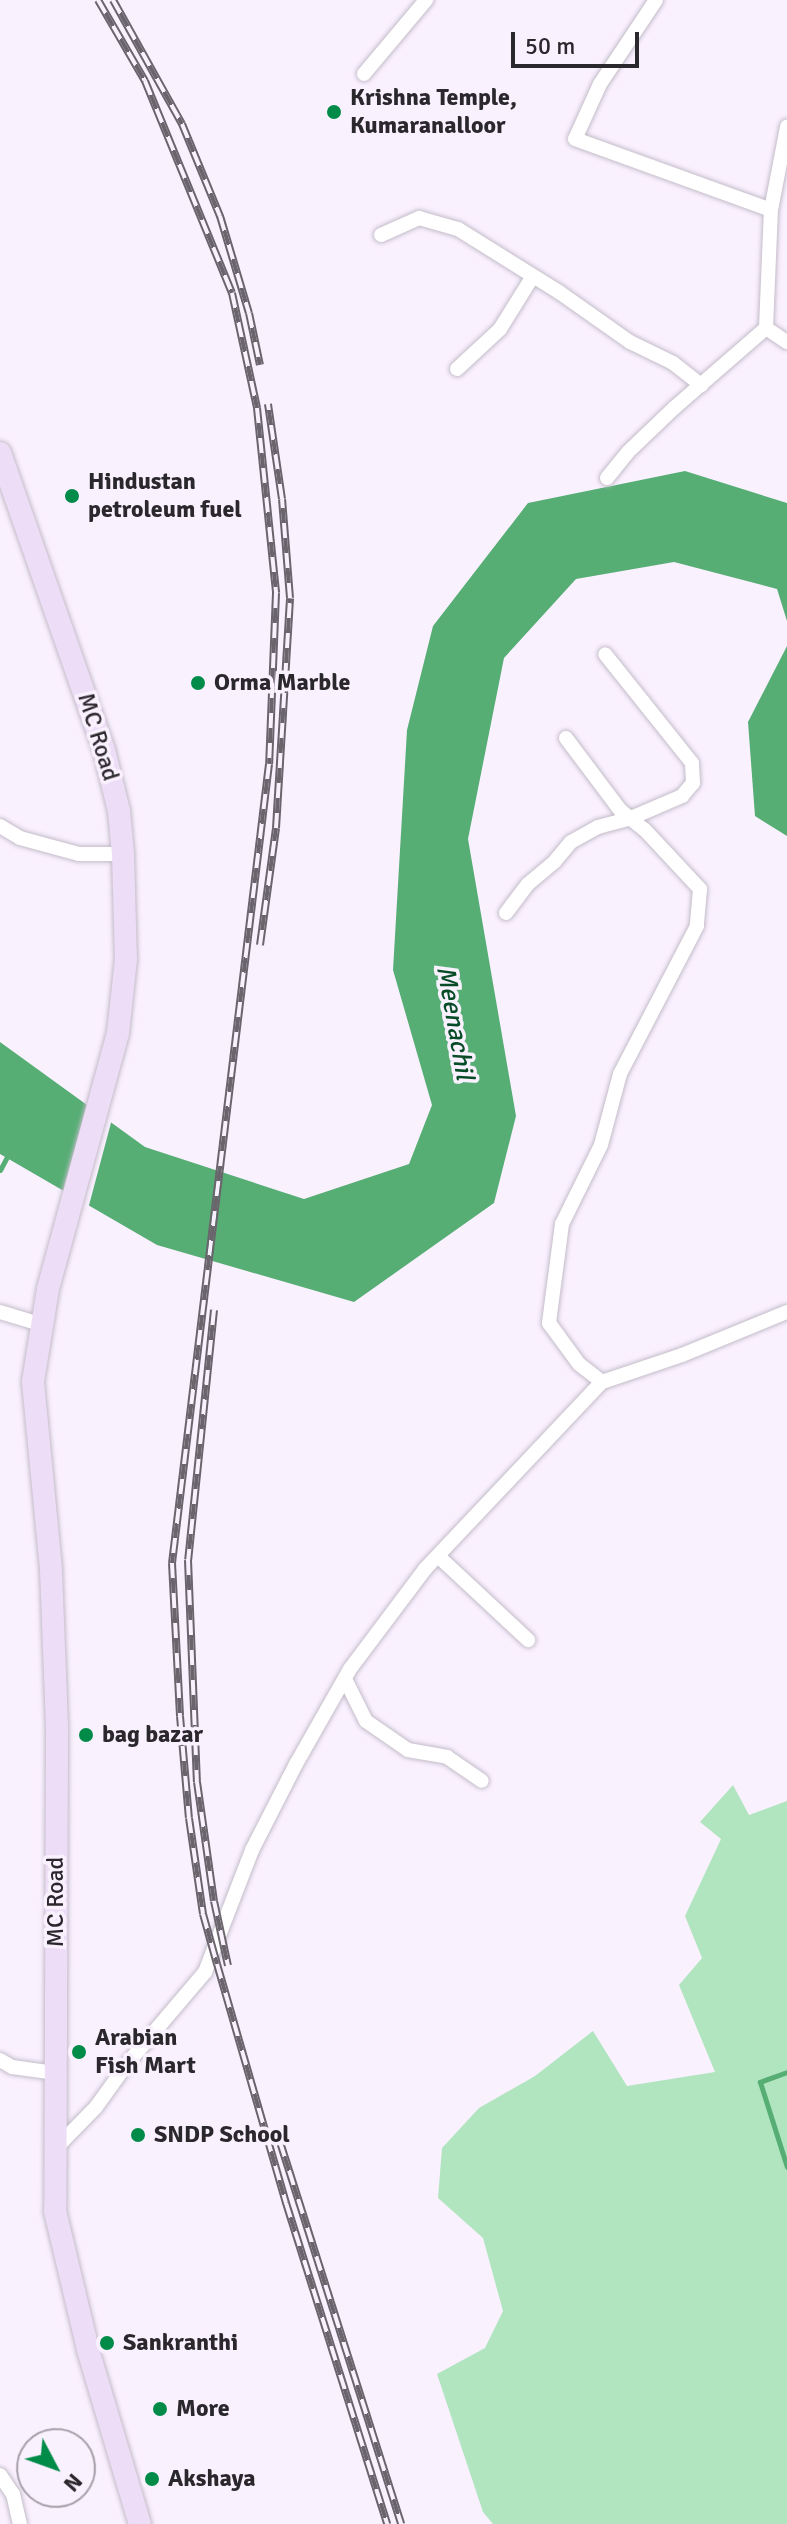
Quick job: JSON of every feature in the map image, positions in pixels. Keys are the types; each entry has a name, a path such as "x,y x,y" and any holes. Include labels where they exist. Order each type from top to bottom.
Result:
{"main road":[{"name":"MC Road","path":"0,453 104,750 119,811 123,854 126,959 118,1033 40,1324 33,1382 51,1570 50,1624 57,1727 55,2211 75,2299 140,2524"}],"street":[{"path":"364,74 426,0"},
{"path":"656,0 600,84 575,139 771,210"},
{"path":"607,478 628,452 766,328 771,210 787,127"},
{"path":"381,235 419,218 458,229 701,385"},
{"path":"457,369 500,329 533,276"},
{"path":"766,328 787,342"},
{"path":"506,913 528,884 555,861 571,842 598,827 631,818 682,796 693,783 692,763 605,654"},
{"path":"566,738 620,810 700,889 699,911 686,952 620,1074 601,1145 562,1224 549,1323 579,1364 602,1382"},
{"path":"0,826 20,838 79,854 123,854"},
{"path":"0,1312 40,1324"},
{"path":"53,2151 96,2107 127,2064 205,1972 252,1850 345,1679 425,1569 602,1382 682,1355 787,1312"},
{"path":"439,1557 528,1640"},
{"path":"345,1679 366,1721 408,1750 447,1757 482,1781"},
{"path":"0,2060 12,2067 55,2073"},
{"path":"0,2475 13,2494 20,2524"}],"shaded area":[{"path":"733,1785 749,1815 787,1801 787,2524 493,2524 483,2512 437,2374 485,2348 503,2311 483,2238 438,2198 442,2148 479,2108 535,2076 593,2031 627,2086 715,2072 679,1985 702,1958 685,1916 721,1839 700,1822"}],"water":[{"name":"Meenachil","path":"685,471 787,503 787,621 777,589 674,562 576,579 504,658 468,839 516,1116 494,1203 354,1302 157,1245 0,1154 0,1042 145,1147 304,1199 409,1164 432,1105 393,970 407,730 433,626 528,503"},
{"path":"787,646 787,836 755,816 748,722"}],"pier":[{"path":"88,1100 112,1119 88,1209 62,1195"}],"waterway":[{"path":"0,1170 9,1153"},
{"path":"787,2072 760,2082 787,2167"}],"railway":[{"path":"98,0 145,81 232,293 257,408 276,593 269,764 172,1563 189,1818 203,1914 217,1964 286,2203 387,2524"},
{"path":"113,0 182,124 220,216 249,313 260,365"},
{"path":"260,945 276,828 290,598 282,499 268,404"},
{"path":"214,1310 188,1560 197,1782 214,1901 228,1966"},
{"path":"280,2142 401,2524"}],"place":[{"name":"Krishna Temple, Kumaranalloor","path":"334,112"},
{"name":"Hindustan petroleum fuel","path":"72,496"},
{"name":"Orma Marble","path":"198,683"},
{"name":"bag bazar","path":"86,1735"},
{"name":"Arabian Fish Mart","path":"79,2052"},
{"name":"SNDP School","path":"138,2135"},
{"name":"Sankranthi","path":"107,2343"},
{"name":"More","path":"160,2409"},
{"name":"Akshaya","path":"152,2479"}]}
